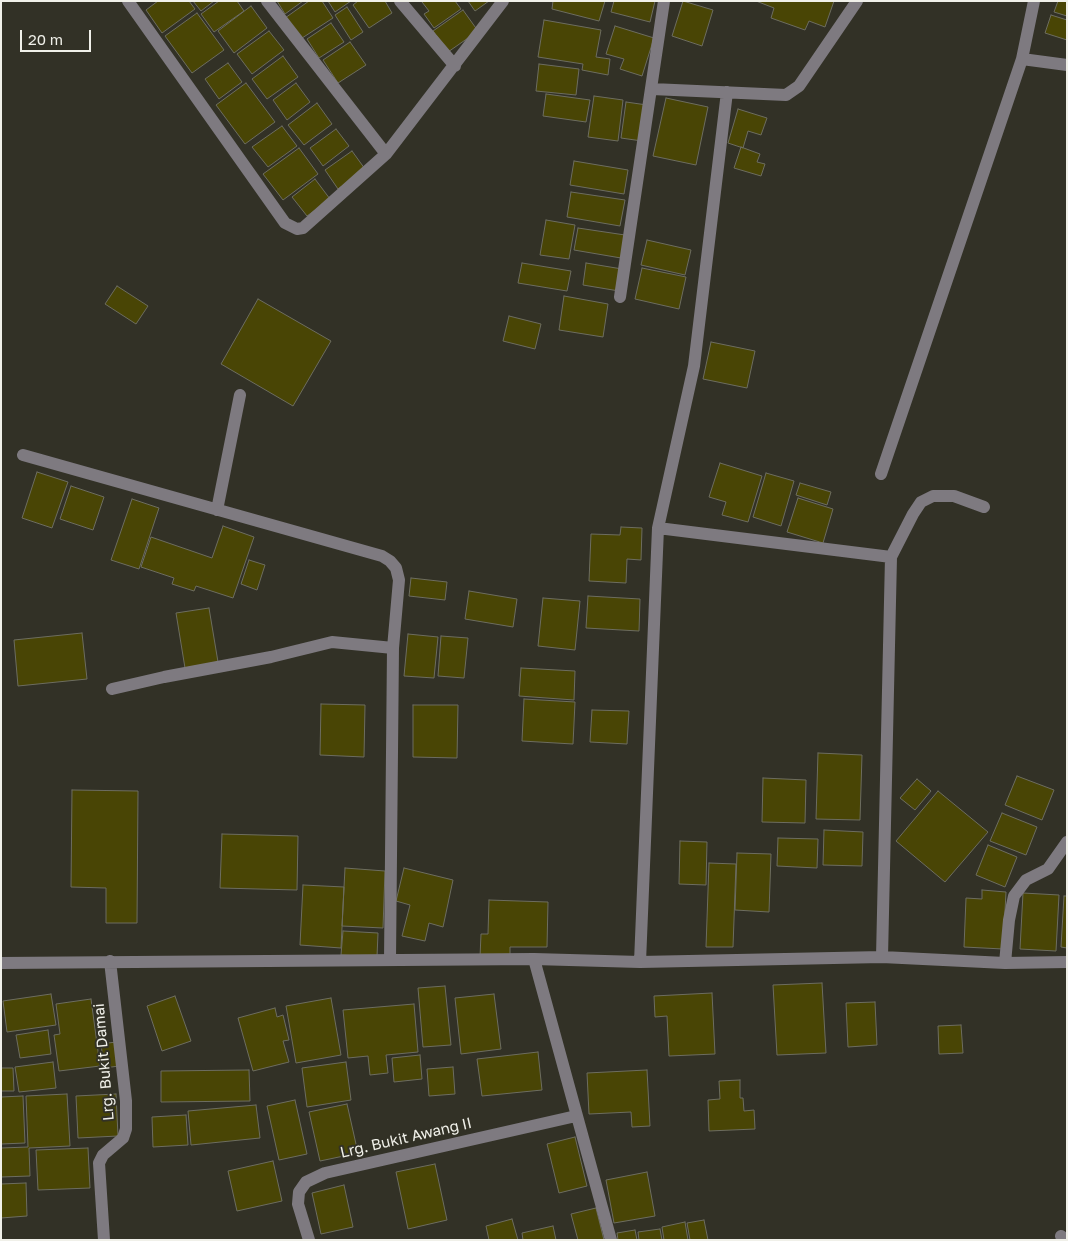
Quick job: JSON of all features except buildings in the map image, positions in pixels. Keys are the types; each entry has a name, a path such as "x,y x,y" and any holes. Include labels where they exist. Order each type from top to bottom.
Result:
{"street":[{"path":"128,1 285,223 297,229 303,228 386,154 503,1"},
{"path":"267,1 386,154"},
{"path":"400,1 455,66"},
{"path":"620,297 664,1"},
{"path":"652,89 786,95 799,86 858,1"},
{"path":"881,474 1022,59 1034,1"},
{"path":"1022,59 1067,65"},
{"path":"640,962 658,528 694,366 727,92"},
{"path":"217,510 240,395"},
{"path":"23,455 382,556 396,568 399,580 393,648 390,960"},
{"path":"882,957 890,556 921,502 933,496 954,496 984,507"},
{"path":"658,528 890,556"},
{"path":"112,689 164,677 271,657 332,642 393,648"},
{"path":"1005,964 1009,920 1014,896 1026,880 1048,869 1067,842"},
{"path":"1,962 534,959 640,962 882,957 1005,964 1067,962"},
{"path":"534,959 611,1240"},
{"name":"Lrg. Bukit Damai","path":"104,1240 99,1163 103,1156 123,1138 126,1130 126,1101 110,961"},
{"name":"Lrg. Bukit Awang II","path":"309,1240 298,1204 299,1192 306,1182 325,1173 576,1116"}]}
